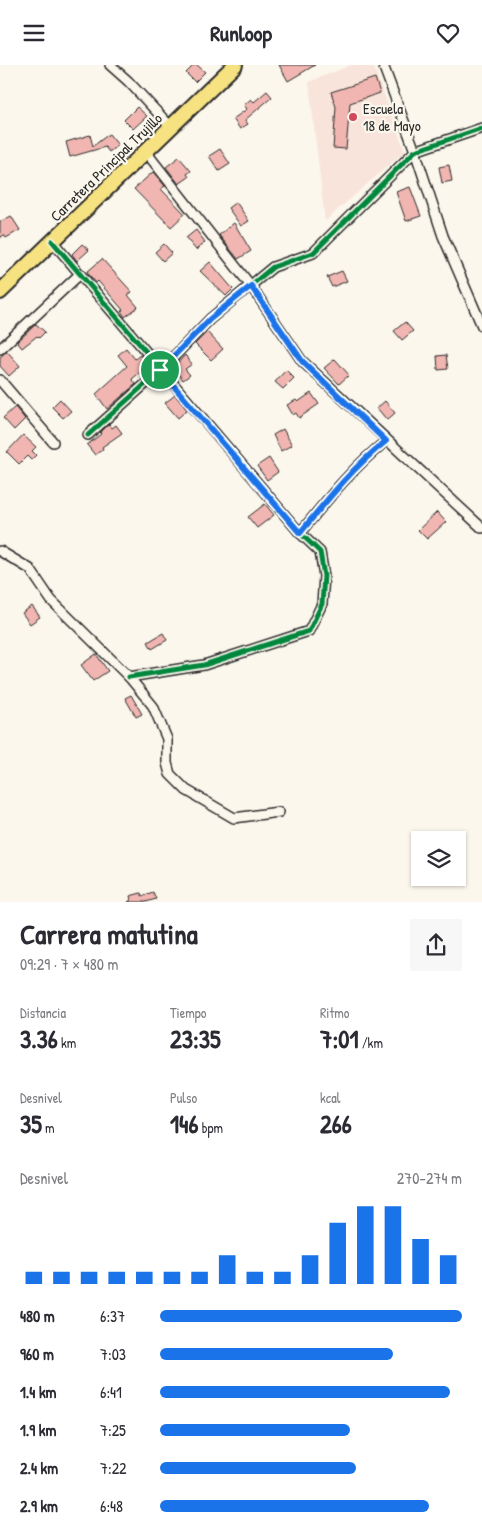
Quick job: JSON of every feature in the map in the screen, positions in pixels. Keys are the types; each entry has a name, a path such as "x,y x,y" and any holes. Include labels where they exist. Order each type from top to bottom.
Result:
{"main road":[{"name":"Carretera Principal Trujillo","path":"0,292 235,65"}],"street":[{"path":"110,65 128,81 171,127"},
{"path":"383,65 415,151 443,236 482,326"},
{"path":"88,435 160,370 210,319 273,267 312,253 415,151 482,128"},
{"path":"146,152 251,286 302,361 386,441 482,528"},
{"path":"52,241 300,533 320,552 324,576 322,605 309,631 204,665 129,677"},
{"path":"0,349 80,273"},
{"path":"0,380 53,443"},
{"path":"300,533 363,459 386,441"},
{"path":"0,551 30,569 51,600 129,677 153,706 162,722 167,739 167,763 170,775 186,789 234,818 279,813"}],"shaded area":[{"name":"Escuela 18 de Mayo","path":"351,65 373,65 405,151 325,221 309,82"}],"building":[{"path":"194,65 197,65 205,72 195,82 186,73"},
{"path":"279,65 315,65 288,81"},
{"path":"375,78 380,93 350,103 346,149 333,148 336,107 331,92"},
{"path":"267,91 272,97 245,120 248,124 240,129 233,119 247,109 244,105 251,99 254,102"},
{"path":"137,107 147,116 133,129 124,120"},
{"path":"109,134 118,145 109,152 105,147 70,157 66,142 90,135 93,146"},
{"path":"220,149 230,164 219,171 209,156"},
{"path":"179,157 191,171 187,174 189,177 179,184 166,167"},
{"path":"449,165 452,181 442,183 439,167"},
{"path":"153,172 165,186 161,189 185,214 171,227 134,189"},
{"path":"410,187 421,216 406,221 396,192"},
{"path":"236,202 249,221 241,226 228,208"},
{"path":"11,216 20,230 6,238 4,235 0,238 0,222"},
{"path":"234,223 251,251 238,259 219,235"},
{"path":"196,230 205,242 196,250 186,238"},
{"path":"82,244 89,250 77,261 72,254"},
{"path":"164,244 172,253 163,261 155,252"},
{"path":"102,259 132,292 128,295 138,307 125,317 121,311 123,310 98,281 96,283 87,272"},
{"path":"210,262 233,289 226,296 200,271"},
{"path":"342,271 347,281 332,287 327,277"},
{"path":"405,322 413,331 402,340 394,331"},
{"path":"36,324 45,332 22,348 17,342"},
{"path":"207,332 223,349 211,360 195,344"},
{"path":"126,348 135,359 140,355 148,366 132,379 136,384 107,409 96,394 127,366 118,355"},
{"path":"7,351 20,366 9,376 0,366 0,357"},
{"path":"185,355 192,364 185,369 190,375 183,380 173,368"},
{"path":"446,355 448,369 438,370 437,356"},
{"path":"335,359 349,375 339,384 324,368"},
{"path":"286,370 294,378 283,389 275,382"},
{"path":"311,393 319,404 299,418 296,413 293,415 287,405 296,400 298,402"},
{"path":"175,395 187,410 178,418 165,403"},
{"path":"60,399 71,411 63,418 52,407"},
{"path":"385,401 395,413 387,420 377,408"},
{"path":"15,407 25,419 14,430 3,418"},
{"path":"109,424 112,428 116,425 122,433 102,447 103,449 95,455 87,445 101,434"},
{"path":"283,429 292,445 281,451 273,435"},
{"path":"23,435 36,447 32,451 36,455 31,460 27,456 19,464 7,452"},
{"path":"269,458 278,472 267,480 257,466"},
{"path":"265,504 274,515 257,528 248,517"},
{"path":"437,512 446,522 427,539 418,530"},
{"path":"32,606 40,617 30,624 22,613"},
{"path":"163,633 167,640 152,649 148,642"},
{"path":"96,654 108,671 93,681 81,665"},
{"path":"131,695 142,714 136,717 125,698"},
{"path":"153,892 156,899 146,902 128,902 131,900 130,896 141,893 142,896"}],"cycle path":[{"path":"88,435 161,370 210,319 273,267 313,253 415,151 482,128"},
{"path":"52,241 300,533 320,552 324,576 322,604 309,631 204,665 129,677"}],"place":[{"name":"Escuela 18 de Mayo","path":"353,117"}],"route":[{"path":"251,286 302,361 386,441 363,459 300,533 160,370 210,319 251,286"}]}
